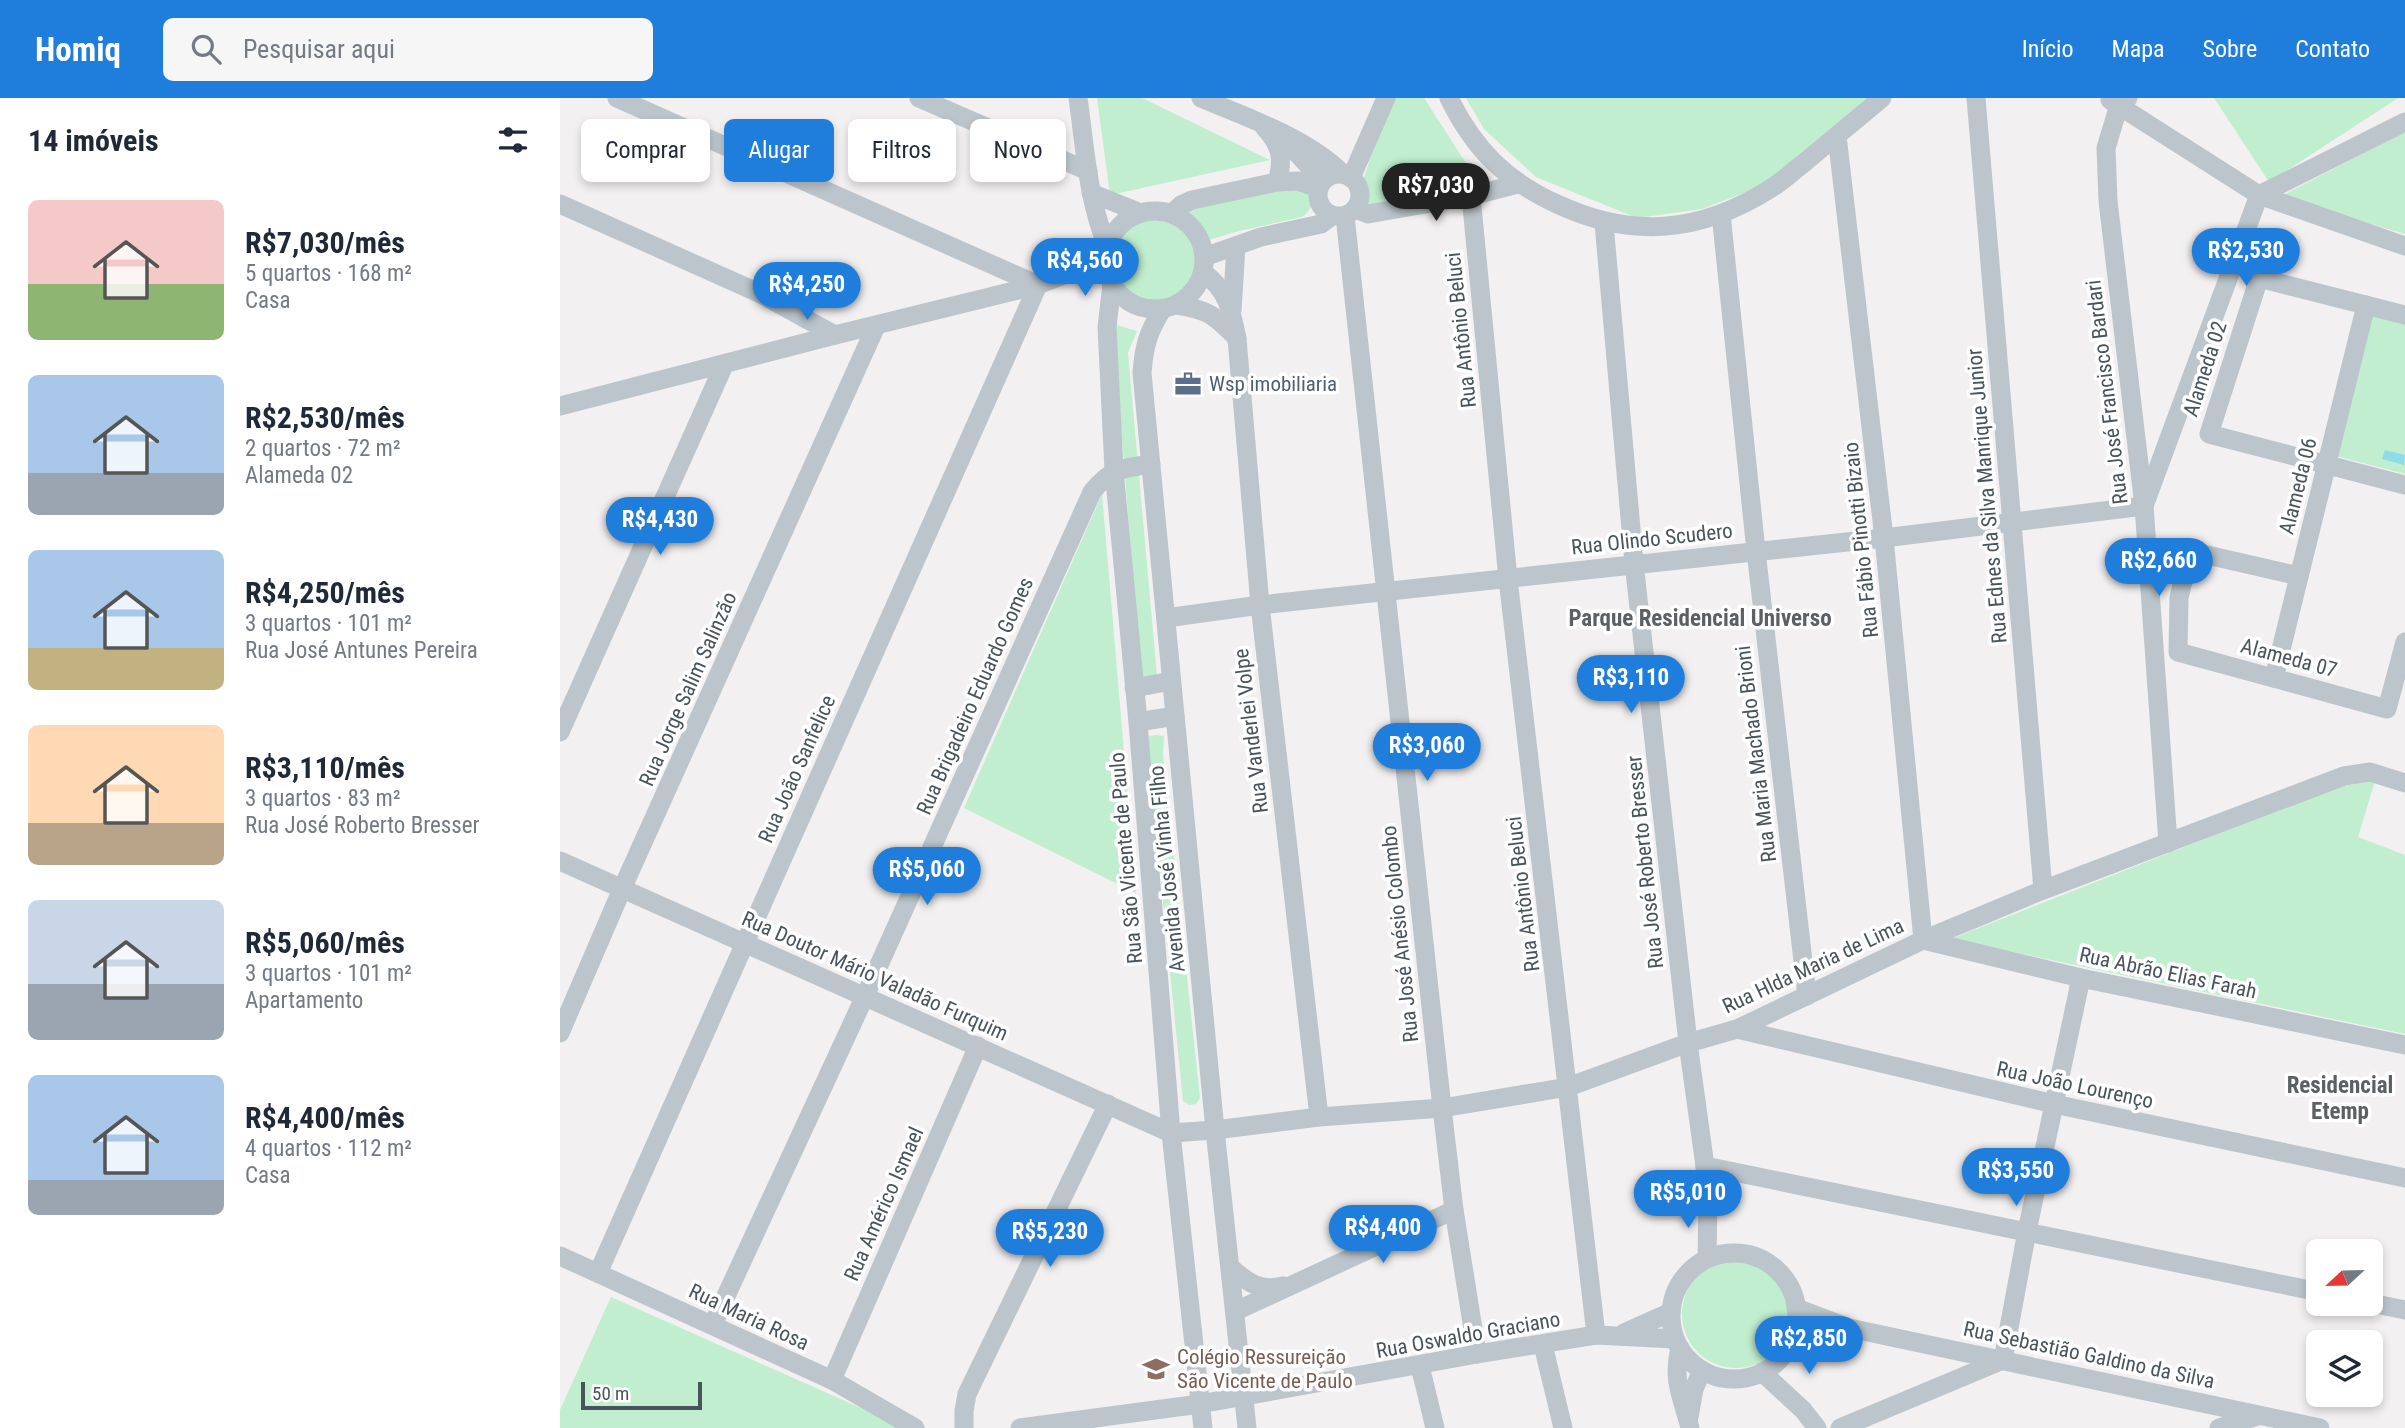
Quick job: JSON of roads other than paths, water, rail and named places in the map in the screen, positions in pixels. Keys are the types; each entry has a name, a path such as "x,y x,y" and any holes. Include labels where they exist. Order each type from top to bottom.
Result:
{"street":[{"path":"617,98 1038,285"},
{"path":"919,98 1088,171"},
{"path":"1078,98 1091,193 1106,253 1110,282 1125,300 1143,309 1199,309 1216,317 1237,339"},
{"path":"1201,98 1261,124 1325,157 1357,184 1360,193 1359,201 1344,214 1321,224 1261,237 1236,246 1204,264"},
{"path":"1347,176 1377,124 1386,98"},
{"path":"1450,98 1460,121 1489,158 1518,184 1572,211 1604,223 1655,229 1693,223 1721,214 1771,189 1882,98"},
{"name":"Rua Ednes da Silva Manrique Junior","path":"1976,98 2043,890"},
{"path":"2118,100 2259,195 2405,246"},
{"name":"Rua José Francisco Bardari","path":"2118,100 2106,148 2108,201 2144,506 2168,843"},
{"path":"2144,506 2259,195 2405,122"},
{"path":"1261,124 1275,138 1281,152 1282,167 1277,182"},
{"path":"1279,134 1320,184"},
{"name":"Rua Fábio Pinotti Bizaio","path":"1837,136 1884,538 1923,940"},
{"path":"1347,176 1328,176 1320,184 1318,201 1326,213 1368,214 1471,196 1518,184"},
{"path":"1171,214 1192,200 1277,182 1320,184"},
{"path":"1091,193 1141,213"},
{"name":"Rua Antônio Beluci","path":"1471,196 1508,579 1596,1335"},
{"path":"560,204 759,293 835,335"},
{"path":"560,406 1038,285 1065,275 1106,253 1119,225 1141,213 1156,211 1184,220 1201,243 1204,264 1198,285 1189,297 1170,307"},
{"name":"Rua José Anésio Colombo","path":"1344,214 1442,1108 1454,1210 1477,1354"},
{"name":"Rua Maria Machado Brioni","path":"1721,214 1807,996"},
{"name":"Rua José Roberto Bresser","path":"1604,223 1634,563 1688,1043 1705,1166 1708,1203 1707,1258"},
{"path":"1232,312 1236,246"},
{"name":"Rua Vanderlei Volpe","path":"1204,264 1226,296 1237,339 1260,605 1319,1118"},
{"path":"1065,275 1110,282"},
{"name":"Alameda 02","path":"2327,465 2209,434 2259,278 2366,305"},
{"name":"Rua São Vicente de Paulo","path":"1110,282 1107,327 1114,470 1138,722 1171,1132 1203,1428"},
{"name":"Rua João Sanfelice","path":"598,1273 1038,285"},
{"path":"2366,305 2404,311"},
{"name":"Alameda 06","path":"2274,678 2366,305"},
{"name":"Avenida José Vinha Filho","path":"1170,307 1152,326 1144,348 1142,373 1215,1130 1247,1428"},
{"name":"Rua Jorge Salim Salinzão","path":"560,1033 622,889 876,326"},
{"path":"560,732 724,365"},
{"path":"1114,470 1151,464"},
{"path":"2327,465 2405,485"},
{"name":"Rua Brigadeiro Eduardo Gomes","path":"713,1324 865,996 1092,492 1101,480 1114,470"},
{"name":"Rua Olindo Scudero","path":"1166,618 1260,605 1884,538 2144,506"},
{"name":"Alameda 07","path":"2299,576 2189,551 2179,598 2178,652 2387,709 2405,642"},
{"path":"1134,688 1171,681"},
{"path":"1138,722 1175,716"},
{"name":"Rua Hlda Maria de Lima","path":"1171,1132 1442,1108 1569,1087 1688,1043 1737,1029 1923,940 2043,890 2344,776 2370,772 2405,783"},
{"name":"Rua Doutor Mário Valadão Furquim","path":"560,861 1171,1132"},
{"name":"Rua Abrão Elias Farah","path":"1923,940 2081,978 2405,1045"},
{"path":"1840,1428 2003,1360 2027,1231 2081,978"},
{"name":"Rua João Lourenço","path":"1737,1029 2054,1104 2405,1178"},
{"name":"Rua Américo Ismael","path":"832,1380 978,1046"},
{"path":"964,1428 967,1394 1108,1104"},
{"path":"1705,1166 2306,1289"},
{"name":"Rua José Roberto Bresser","path":"1708,1203 1729,1253"},
{"path":"1236,1311 1454,1210"},
{"path":"1678,1343 1690,1360 1702,1370 1717,1376 1732,1379 1762,1372 1780,1359 1793,1338 1796,1308 1791,1290 1780,1274 1766,1261 1748,1254 1729,1253 1707,1258 1682,1280 1671,1312 1678,1343 1676,1379 1689,1424"},
{"name":"Rua Maria Rosa","path":"560,1256 832,1380 915,1428"},
{"path":"1231,1268 1251,1285 1271,1289 1294,1284"},
{"path":"2384,1306 2405,1310"},
{"name":"Rua Sebastião Galdino da Silva","path":"1796,1308 1849,1328 2320,1428"},
{"name":"Rua Oswaldo Graciano","path":"1620,1335 1671,1312"},
{"name":"Rua Sebastião Galdino da Silva","path":"1793,1338 1849,1328"},
{"name":"Rua Oswaldo Graciano","path":"1020,1428 1087,1424 1596,1335 1620,1335 1678,1343"},
{"path":"1543,1345 1563,1428"},
{"path":"1780,1359 1803,1410"},
{"path":"1420,1366 1436,1428"},
{"path":"1689,1424 1694,1389 1702,1370"},
{"path":"1762,1372 1803,1410 1817,1428"},
{"path":"2219,1428 2259,1415"}],"water":[{"path":"2385,450 2405,455 2404,465 2382,459"}],"place":[{"name":"Wsp imobiliaria","path":"1188,384"},
{"name":"Colégio Ressureição São Vicente de Paulo","path":"1156,1369"}],"district":[{"name":"Parque Residencial Universo","path":"1700,618"},
{"name":"Residencial Etemp","path":"2340,1098"}]}
